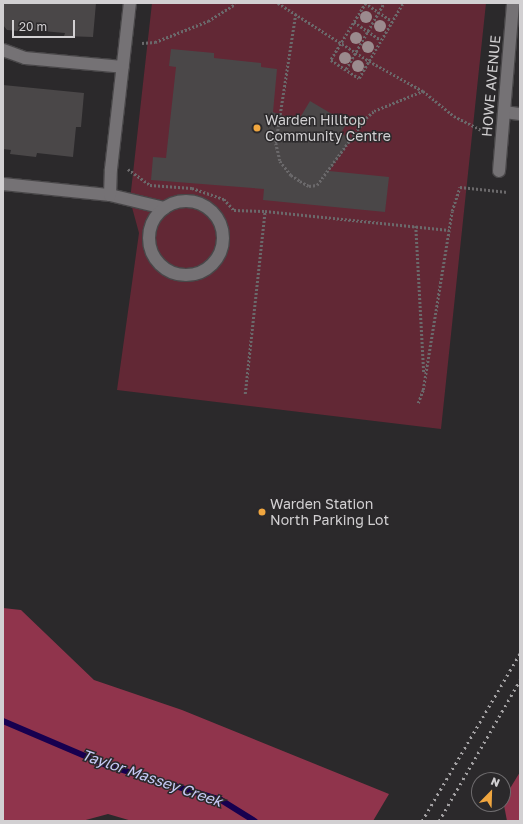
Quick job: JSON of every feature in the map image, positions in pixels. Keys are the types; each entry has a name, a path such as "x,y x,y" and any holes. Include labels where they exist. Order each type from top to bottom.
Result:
{"street":[{"path":"110,195 111,169 130,3"},
{"name":"HOWE AVENUE","path":"499,171 513,3"},
{"path":"3,50 25,58 123,67"},
{"path":"505,112 520,114"},
{"path":"3,184 110,195 164,208 175,203 199,203 210,209 222,230 220,253 213,263 204,271 192,274 174,273 159,263 152,253 149,240 151,228 156,217 164,208"}],"path":[{"path":"142,43 154,42 208,20 234,3 239,3"},
{"path":"278,3 369,61 423,91 454,116 482,130"},
{"path":"392,21 365,3 331,60 359,78 392,21 402,3"},
{"path":"346,69 384,3"},
{"path":"296,14 276,143 280,161 292,175 300,181 309,186 317,186 366,118 374,111 423,91"},
{"path":"354,22 381,40"},
{"path":"128,169 150,185 192,188 224,199 234,210 265,211 449,230"},
{"path":"418,403 424,379 452,210 460,187 508,192"},
{"path":"245,394 265,211"},
{"path":"416,226 424,379"}],"shaded area":[{"path":"152,3 486,3 441,429 117,390 139,233 130,200"},
{"path":"3,608 21,610 94,680 182,710 389,794 373,821 132,821 108,814 82,821 3,821"},
{"path":"520,772 520,821 507,821 505,812 511,812 511,787"}],"building":[{"path":"4,3 96,3 93,37 64,36 65,33 31,30 30,32 7,30 3,25"},
{"name":"Warden Hilltop Community Centre","path":"171,49 214,53 214,58 261,63 261,67 277,69 273,112 298,121 310,101 347,123 341,133 351,140 329,171 389,177 385,212 263,200 264,189 151,180 153,157 166,158 176,67 169,66"},
{"path":"3,85 84,93 81,127 76,127 73,157 37,153 36,157 10,154 11,150 3,149"}],"waterway":[{"name":"Taylor Massey Creek","path":"3,721 106,765 221,800 255,821"}],"railway":[{"path":"422,821 520,653"},
{"path":"439,821 520,680"}],"place":[{"name":"Warden Hilltop Community Centre","path":"257,128"},
{"name":"Warden Station North Parking Lot","path":"262,512"}]}
